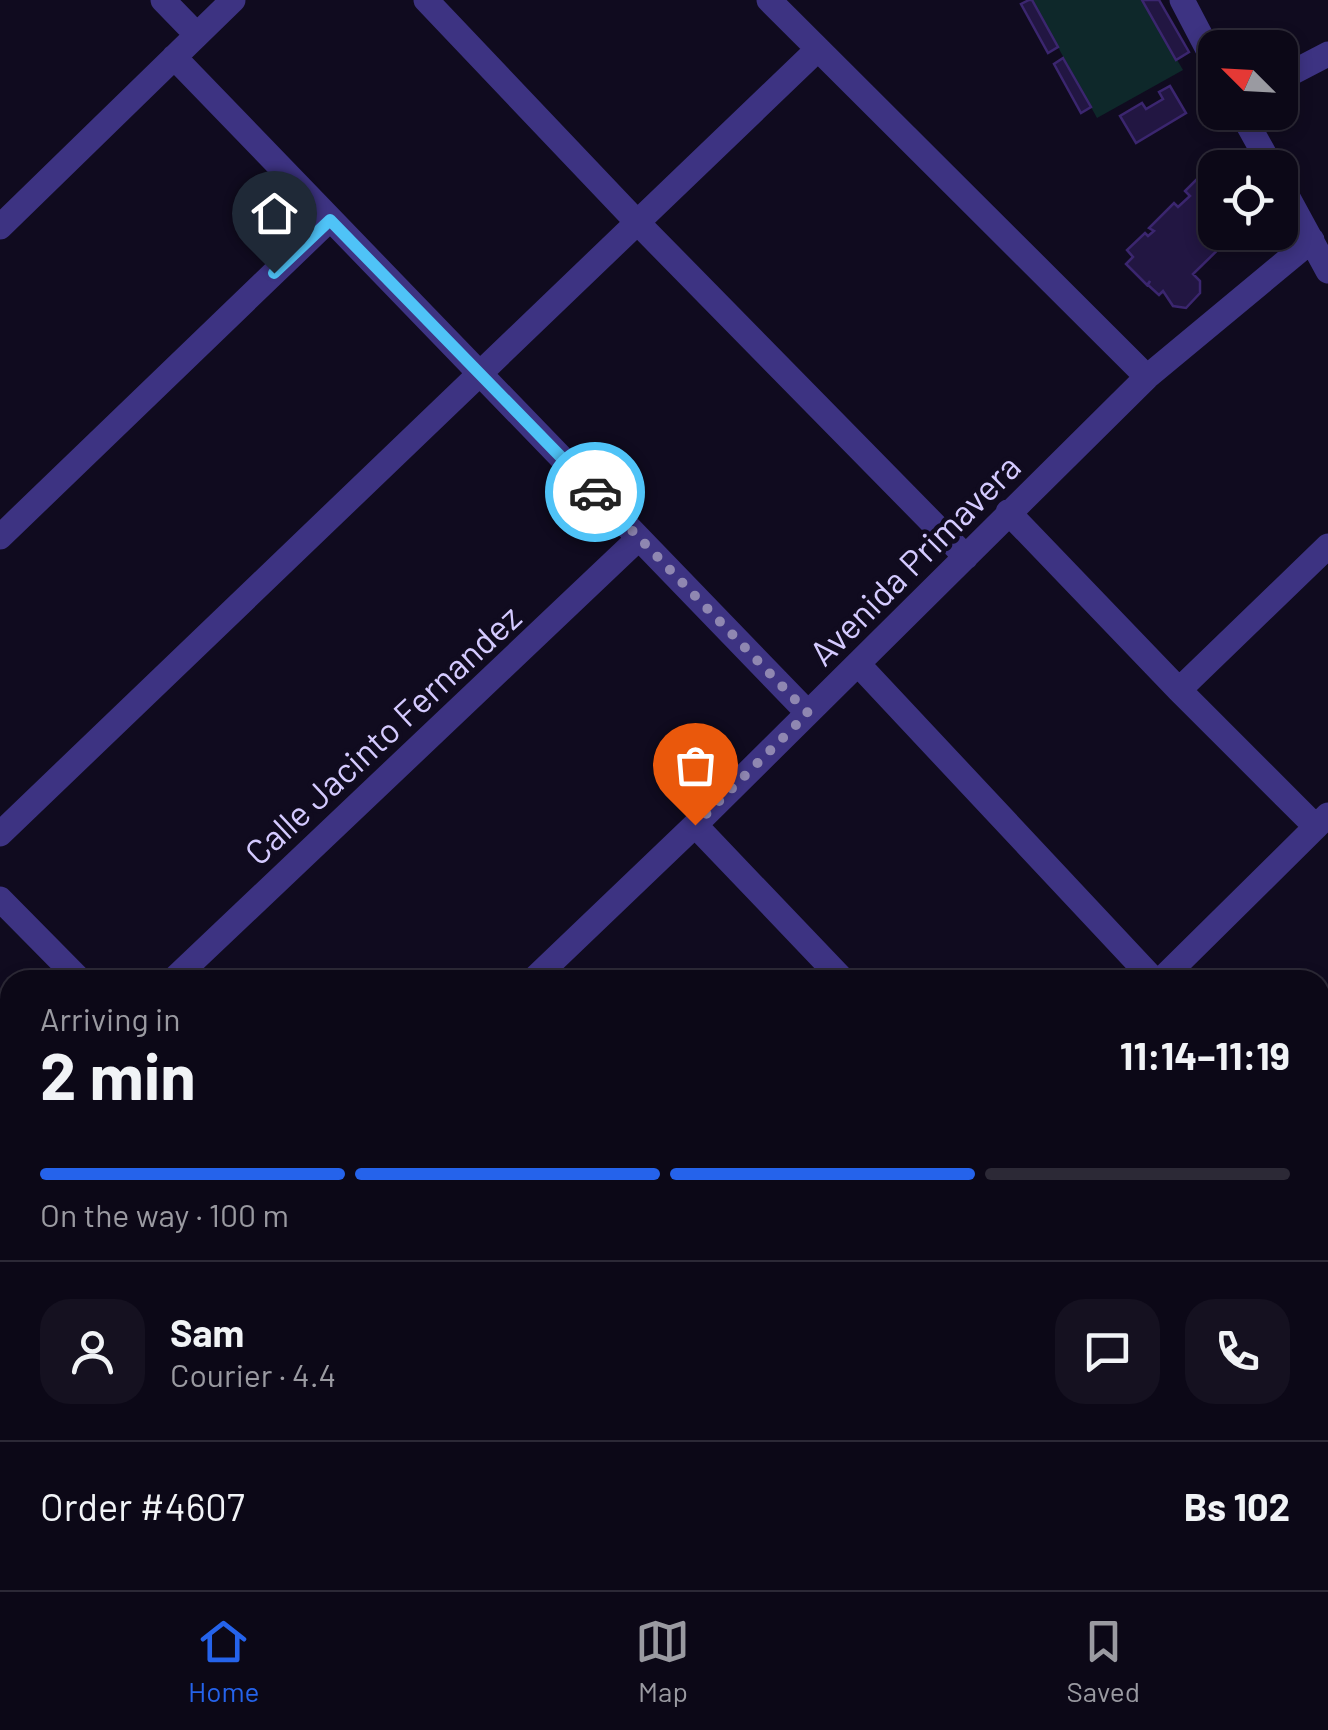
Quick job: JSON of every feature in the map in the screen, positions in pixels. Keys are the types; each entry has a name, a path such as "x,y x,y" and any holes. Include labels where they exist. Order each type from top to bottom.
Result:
{"street":[{"path":"163,0 198,35"},
{"path":"6,210 233,0"},
{"path":"426,0 636,221 966,556"},
{"path":"769,0 1146,377"},
{"path":"1182,0 1198,31"},
{"path":"0,834 818,49"},
{"path":"1298,70 1328,54"},
{"path":"174,57 808,713"},
{"path":"1298,215 1328,271"},
{"path":"0,537 330,220"},
{"name":"Avenida Primavera","path":"546,970 1146,377 1312,240"},
{"path":"1008,512 1179,690 1322,821 1178,970"},
{"name":"Calle Jacinto Fernandez","path":"183,970 639,538"},
{"path":"1179,690 1328,546"},
{"path":"858,664 1166,970"},
{"path":"695,825 833,970"},
{"path":"0,900 70,970"}],"green space":[{"path":"1032,0 1142,0 1183,70 1097,118"}],"building":[{"path":"1029,0 1058,47 1048,53 1021,4"},
{"path":"1142,0 1159,0 1189,52 1176,60"},
{"path":"1063,58 1091,107 1081,113 1054,64"},
{"path":"1170,86 1186,113 1136,143 1120,116 1142,103 1146,109 1163,99 1159,92"},
{"path":"1198,178 1198,250 1218,250 1193,274 1200,281 1200,293 1186,308 1173,306 1163,291 1159,295 1148,285 1150,281 1147,285 1126,264 1133,257 1127,250 1145,233 1148,236 1154,231 1149,228 1174,203 1178,207 1190,196 1185,191"}],"way so far":[{"path":"595,492 808,713 695,825"}],"route":[{"path":"274,273 330,220 595,492"}]}
